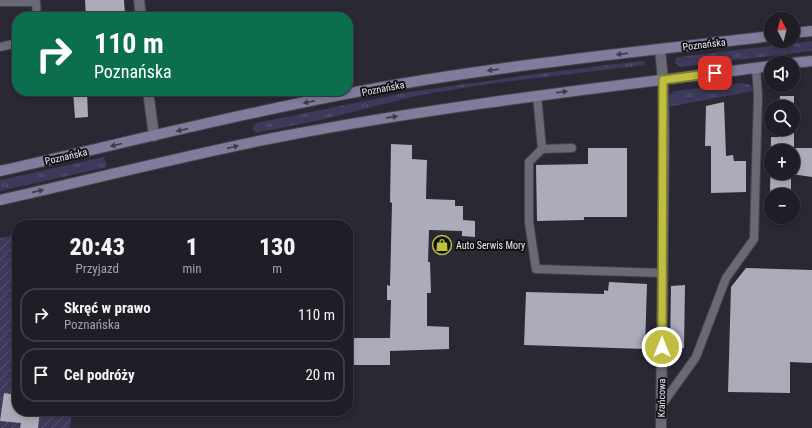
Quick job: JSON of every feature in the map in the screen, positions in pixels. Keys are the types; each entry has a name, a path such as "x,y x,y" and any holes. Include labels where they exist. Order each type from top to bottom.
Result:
{"main road":[{"path":"800,32 812,31"},
{"name":"Poznańska","path":"353,93 400,84 487,71 764,37"},
{"path":"800,62 812,61"},
{"path":"0,200 282,136 537,95 764,67"},
{"name":"Poznańska","path":"0,171 339,96"}],"street":[{"path":"139,0 140,12"},
{"name":"Krańcowa","path":"660,49 663,80 661,428"},
{"path":"149,96 154,136"}],"lane":[{"path":"0,2 36,2 37,12"},
{"path":"0,47 12,45"},
{"path":"661,406 696,357 726,278 754,239 758,95 756,68"},
{"path":"537,95 542,149"},
{"path":"572,148 542,149 529,162 529,222 536,269 662,273"}],"green space":[{"path":"812,41 812,51 681,67 675,63 676,58 679,57 764,47 764,48 800,48 800,42"},
{"path":"641,61 645,62 645,65 488,84 420,95 325,119 256,133 252,128 256,123 409,92"},
{"path":"743,83 750,85 753,91 668,107 667,97 674,91"},
{"path":"104,157 107,167 0,191 0,180"},
{"path":"12,235 12,416 71,416 70,428 0,428 0,238"}],"building":[{"path":"85,0 124,0 125,12 86,12"},
{"path":"73,96 87,96 88,117 75,118"},
{"path":"780,96 794,96 794,100 780,100"},
{"path":"724,102 726,156 733,155 734,161 746,161 746,192 711,193 711,146 705,146 706,106"},
{"path":"794,136 794,144 771,144 771,137"},
{"path":"391,144 412,145 412,159 427,160 426,199 455,200 455,206 463,206 463,220 475,221 475,237 462,236 462,231 429,230 428,262 430,262 431,293 427,293 427,326 449,327 449,349 390,351 390,365 353,365 353,338 390,338 391,300 387,300 387,285 390,286 392,203 390,202"},
{"path":"588,148 627,148 627,217 584,217 584,220 537,221 536,165 588,164"},
{"path":"800,148 812,148 812,177 800,175"},
{"path":"770,180 791,180 791,188 770,188"},
{"path":"746,268 812,270 812,363 790,362 790,393 728,392 731,287"},
{"path":"609,282 647,284 645,349 524,345 526,292 604,294 604,290 608,291"},
{"path":"685,285 684,348 670,348 671,286"},
{"path":"4,393 12,394 12,416 39,416 38,428 20,428 21,423 0,421"}],"place":[{"name":"Auto Serwis Mory","path":"442,245"}],"route":[{"path":"662,347 664,135 663,80 715,73"}]}
